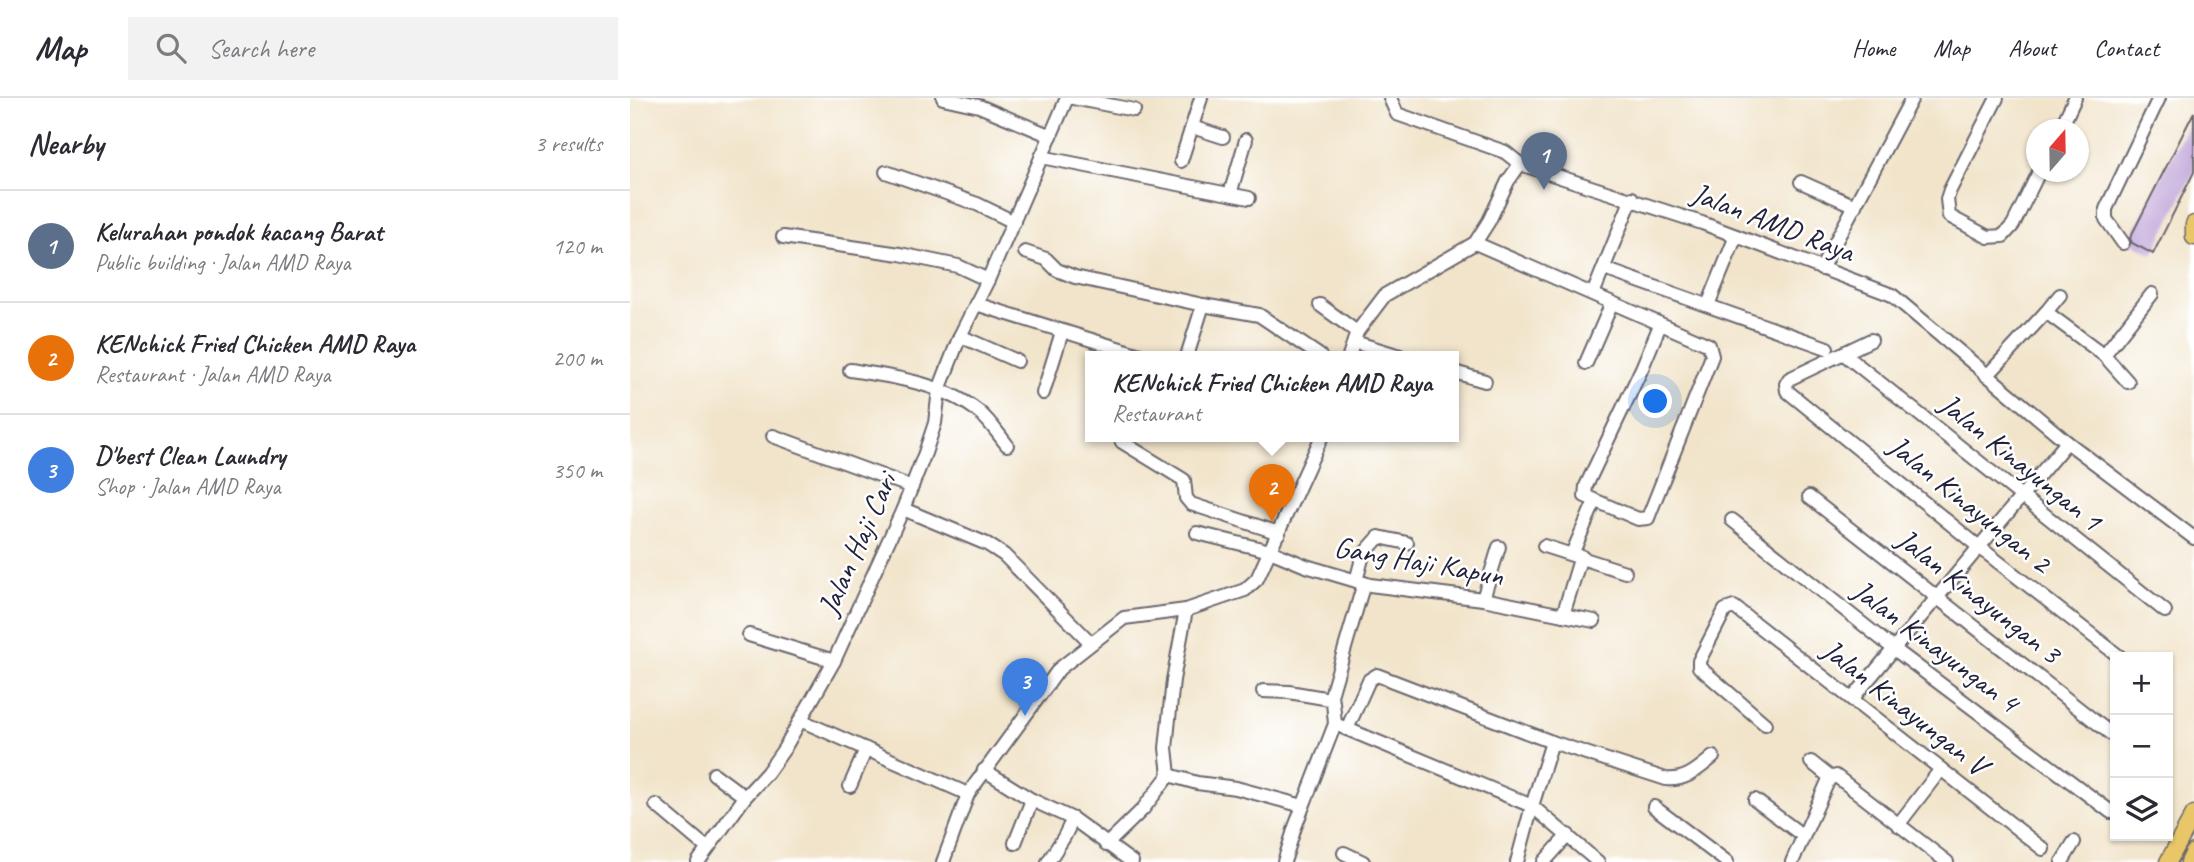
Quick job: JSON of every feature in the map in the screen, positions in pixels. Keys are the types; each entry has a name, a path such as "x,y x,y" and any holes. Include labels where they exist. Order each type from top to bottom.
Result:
{"main road":[{"path":"2194,224 2194,237"},
{"path":"2168,862 2194,814"},
{"path":"2189,862 2194,852"}],"street":[{"path":"943,98 979,106 1051,136"},
{"path":"1070,98 1134,110"},
{"name":"Jalan Haji Cari","path":"698,862 745,797 767,773 834,662 912,486 935,423 939,390 960,336 1070,98"},
{"path":"1181,161 1201,98"},
{"name":"Jalan AMD Raya","path":"1390,98 1397,114 1505,152 1520,164 1632,198 1892,295 2067,442 2194,538"},
{"path":"1821,268 1912,98"},
{"path":"1997,98 1947,200 1949,216 1988,237 2003,236 2013,225 2034,182"},
{"path":"2065,119 2075,98"},
{"path":"2123,243 2106,219 2106,209 2159,98"},
{"path":"1192,127 1223,137"},
{"path":"1230,194 1246,140"},
{"path":"1041,157 1249,198"},
{"path":"1351,351 1356,337 1385,295 1475,243 1520,164"},
{"path":"886,172 977,204 1014,222"},
{"path":"1801,182 1855,206"},
{"path":"1593,295 1632,198"},
{"path":"1708,305 1736,236"},
{"path":"783,237 900,254 958,266 988,280"},
{"path":"1475,243 1709,345 1712,356 1648,518 1638,519 1585,496 1586,486 1643,368 1660,325"},
{"path":"1025,252 1046,259 1066,275 1259,315 1313,351"},
{"path":"1610,271 1827,348"},
{"path":"2104,355 2152,294"},
{"path":"1987,376 2060,295"},
{"path":"1586,362 1612,303"},
{"path":"976,304 1125,351"},
{"path":"1189,351 1203,305"},
{"path":"1320,305 1356,337 1388,351"},
{"path":"2046,312 2104,355 2128,382"},
{"path":"1043,393 1062,332"},
{"path":"960,336 1017,361"},
{"path":"1844,354 1871,340"},
{"name":"Jalan Kinayungan 2","path":"1844,354 1789,379 1786,384 1787,391 2114,652"},
{"name":"Jalan Kinayungan 1","path":"1844,354 2165,611"},
{"path":"850,370 910,380 939,390 979,412 1007,445"},
{"path":"1459,374 1485,382"},
{"path":"774,436 912,486"},
{"path":"1122,442 1184,480 1186,498 1191,504 1279,533"},
{"path":"943,862 968,794 1059,670 1124,618 1186,610 1245,590 1257,579 1319,442"},
{"path":"1852,699 2067,442"},
{"name":"Jalan Kinayungan 3","path":"1810,497 2110,733"},
{"path":"1563,615 1576,555 1595,501"},
{"path":"903,509 987,544 1004,555 1091,643"},
{"name":"Jalan Kinayungan 4","path":"1732,520 1894,649 2110,812"},
{"name":"Gang Haji Kapun","path":"1197,533 1270,551 1306,566 1360,582 1482,599 1594,621"},
{"path":"1330,699 1360,582 1363,555 1379,537 1407,543"},
{"path":"1544,545 1625,572"},
{"path":"1482,599 1499,547"},
{"name":"Jalan Kinayungan V","path":"1765,724 1699,667 1699,661 1726,610 1734,607 2043,849"},
{"path":"1106,845 1143,809 1170,775 1166,748 1173,680 1186,610"},
{"path":"749,635 834,662"},
{"path":"1284,862 1303,806 1341,726 1368,680 1377,675 1552,743 1666,779 1675,780 1691,774 1713,757"},
{"path":"1263,691 1290,692 1330,699 1341,726 1531,806 1598,862"},
{"path":"800,720 968,794"},
{"path":"1517,862 1531,806 1552,743"},
{"path":"850,786 866,750"},
{"path":"1811,762 1831,778"},
{"path":"1898,825 1941,769"},
{"path":"984,770 1032,800 1073,819 1132,862"},
{"path":"714,774 745,797"},
{"path":"1170,775 1197,783 1236,788 1303,806"},
{"path":"1792,862 1802,835 1831,778 1836,776 1943,861"},
{"path":"1015,843 1032,800"},
{"path":"1755,800 1802,835"},
{"path":"656,805 707,848"},
{"path":"1654,807 1727,862"},
{"path":"1048,862 1073,819"},
{"path":"1544,862 1568,835"},
{"path":"2062,862 2074,842"},
{"path":"1344,853 1363,862"}],"building":[{"path":"2194,112 2194,172 2153,254 2132,243 2130,238"}],"place":[{"name":"Kelurahan pondok kacang Barat","path":"1544,190"},
{"name":"KENchick Fried Chicken AMD Raya","path":"1272,522"},
{"name":"D'best Clean Laundry","path":"1025,716"}]}
